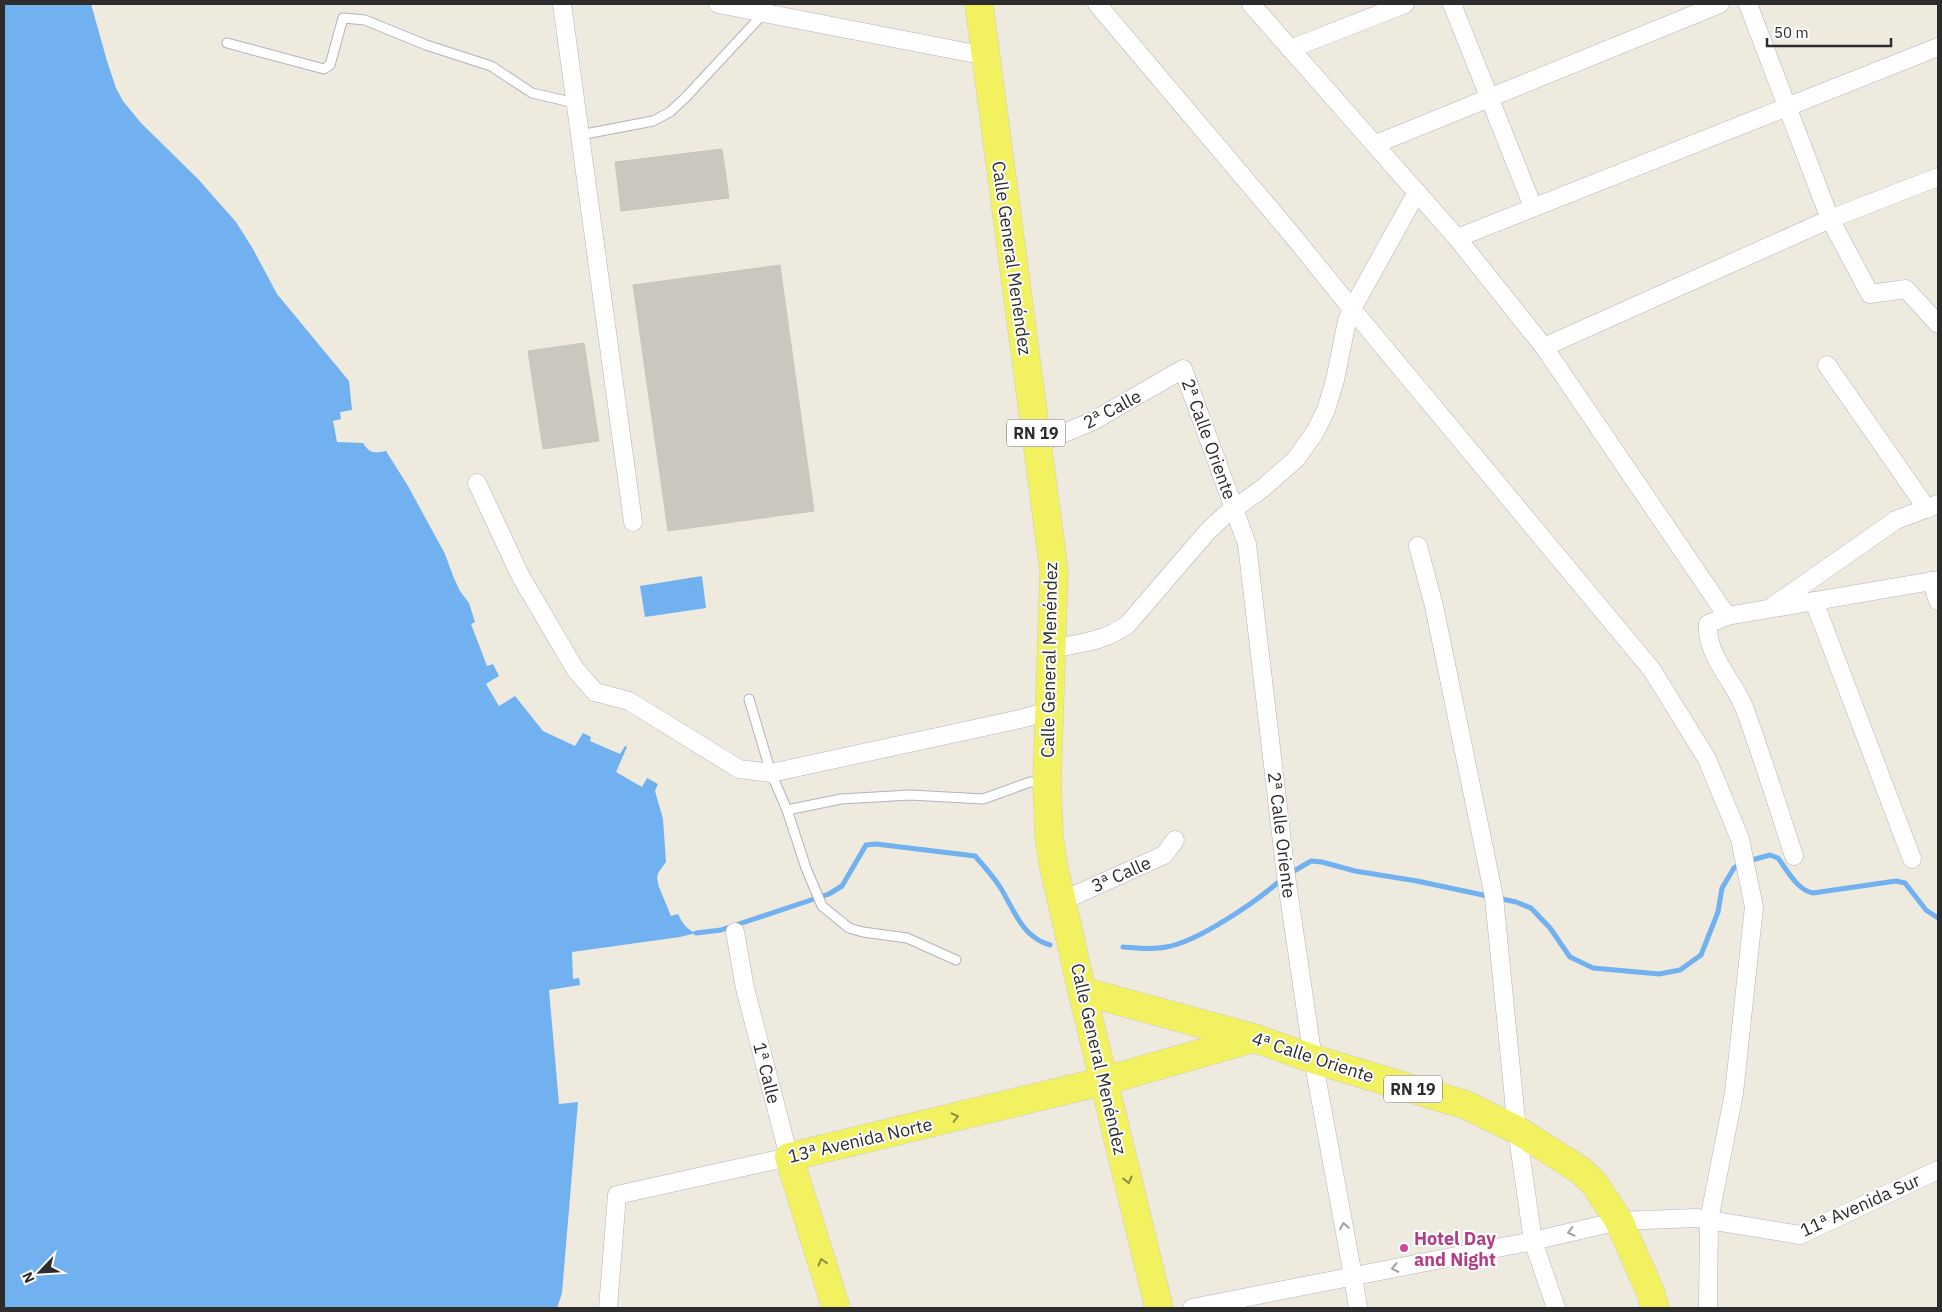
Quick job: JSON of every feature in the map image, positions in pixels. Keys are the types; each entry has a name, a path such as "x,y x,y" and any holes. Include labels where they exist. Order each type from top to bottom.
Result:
{"main road":[{"name":"Calle General Menéndez","path":"980,4 1054,571 1048,711 1047,782 1049,836 1082,990 1159,1308"},
{"name":"4ª Calle Oriente","path":"1082,990 1254,1038 1313,1059 1466,1105 1517,1130 1580,1170 1598,1189 1619,1221 1650,1291 1655,1308"},
{"name":"13ª Avenida Norte","path":"789,1157 1104,1081 1254,1038"},
{"path":"789,1157 836,1308"}],"street":[{"path":"562,4 633,522"},
{"path":"718,4 986,56"},
{"path":"1097,4 1293,236 1652,670 1707,759 1736,830 1754,907 1734,1093 1709,1220 1708,1308"},
{"path":"1251,4 1457,238 1544,347 1727,616"},
{"path":"1290,49 1404,4"},
{"path":"1452,4 1533,208"},
{"path":"1376,144 1720,4"},
{"path":"1748,4 1830,219 1870,294 1906,289 1938,324"},
{"path":"1457,238 1938,47"},
{"path":"1544,347 1830,219 1938,177"},
{"path":"1051,649 1106,637 1128,624 1207,532 1224,516 1263,488 1296,459 1315,432 1326,410 1335,380 1347,321 1352,309 1417,192"},
{"path":"1769,609 1896,520 1933,507 1827,365"},
{"name":"2ª Calle","path":"1038,444 1093,421 1183,369"},
{"name":"2ª Calle Oriente","path":"1183,369 1247,544 1286,876 1313,1059 1358,1308"},
{"path":"477,483 521,577 575,669 595,692 629,701 739,769 771,773 1020,719 1048,711"},
{"path":"1418,546 1434,606 1494,897 1517,1130 1534,1241 1556,1308"},
{"path":"1794,856 1743,705 1716,655 1708,636 1708,624 1727,616 1935,581 1938,601"},
{"path":"1814,601 1912,859"},
{"name":"3ª Calle","path":"1062,901 1164,855 1174,840"},
{"name":"1ª Calle","path":"735,932 745,988 789,1157"},
{"name":"13ª Avenida Norte","path":"608,1308 616,1195 789,1157"},
{"name":"11ª Avenida Sur","path":"1192,1308 1534,1241 1619,1221 1696,1218 1800,1235 1938,1170"}],"lane":[{"path":"580,136 653,120 670,112 764,13"},
{"path":"228,43 324,69 330,65 343,18 365,20 426,45 491,66 532,93 575,103"},
{"path":"749,699 771,773 787,810 806,868 822,906 849,928 863,932 907,938 956,960"},
{"path":"787,810 841,799 910,795 983,799 1030,782 1047,782"}],"water":[{"path":"4,4 91,4 107,61 116,88 123,101 141,123 198,179 236,222 277,294 349,381 352,410 340,412 341,419 333,421 337,442 363,443 373,452 386,451 408,486 445,554 460,591 469,603 475,622 471,624 487,666 493,664 499,676 486,684 499,706 515,696 543,731 575,746 583,733 591,737 590,741 620,754 625,746 627,747 616,772 642,787 647,778 658,784 655,791 663,819 666,862 658,873 659,887 671,916 678,914 685,926 696,933 680,937 572,952 573,979 579,978 580,985 549,990 559,1104 578,1102 562,1293 557,1308 4,1308"},
{"path":"702,576 706,608 645,617 640,586"}],"building":[{"path":"722,149 729,198 621,211 615,162"},
{"path":"780,265 814,511 668,531 633,285"},
{"path":"584,343 599,441 543,449 528,351"}],"waterway":[{"path":"696,933 721,930 829,894 842,886 866,845 876,844 975,856 997,883 1025,929 1032,936 1050,945"},
{"path":"1289,874 1311,861 1322,862 1355,871 1417,881 1516,902 1531,908 1550,928 1570,957 1593,968 1659,974 1680,970 1701,955 1718,912 1722,888 1734,868 1741,863 1770,855 1778,858 1797,884 1813,893 1896,881 1905,883 1926,910 1938,918"},
{"path":"1123,947 1161,948 1179,944 1210,929 1243,909 1282,879"}],"place":[{"name":"Hotel Day and Night","path":"1404,1248"}]}
